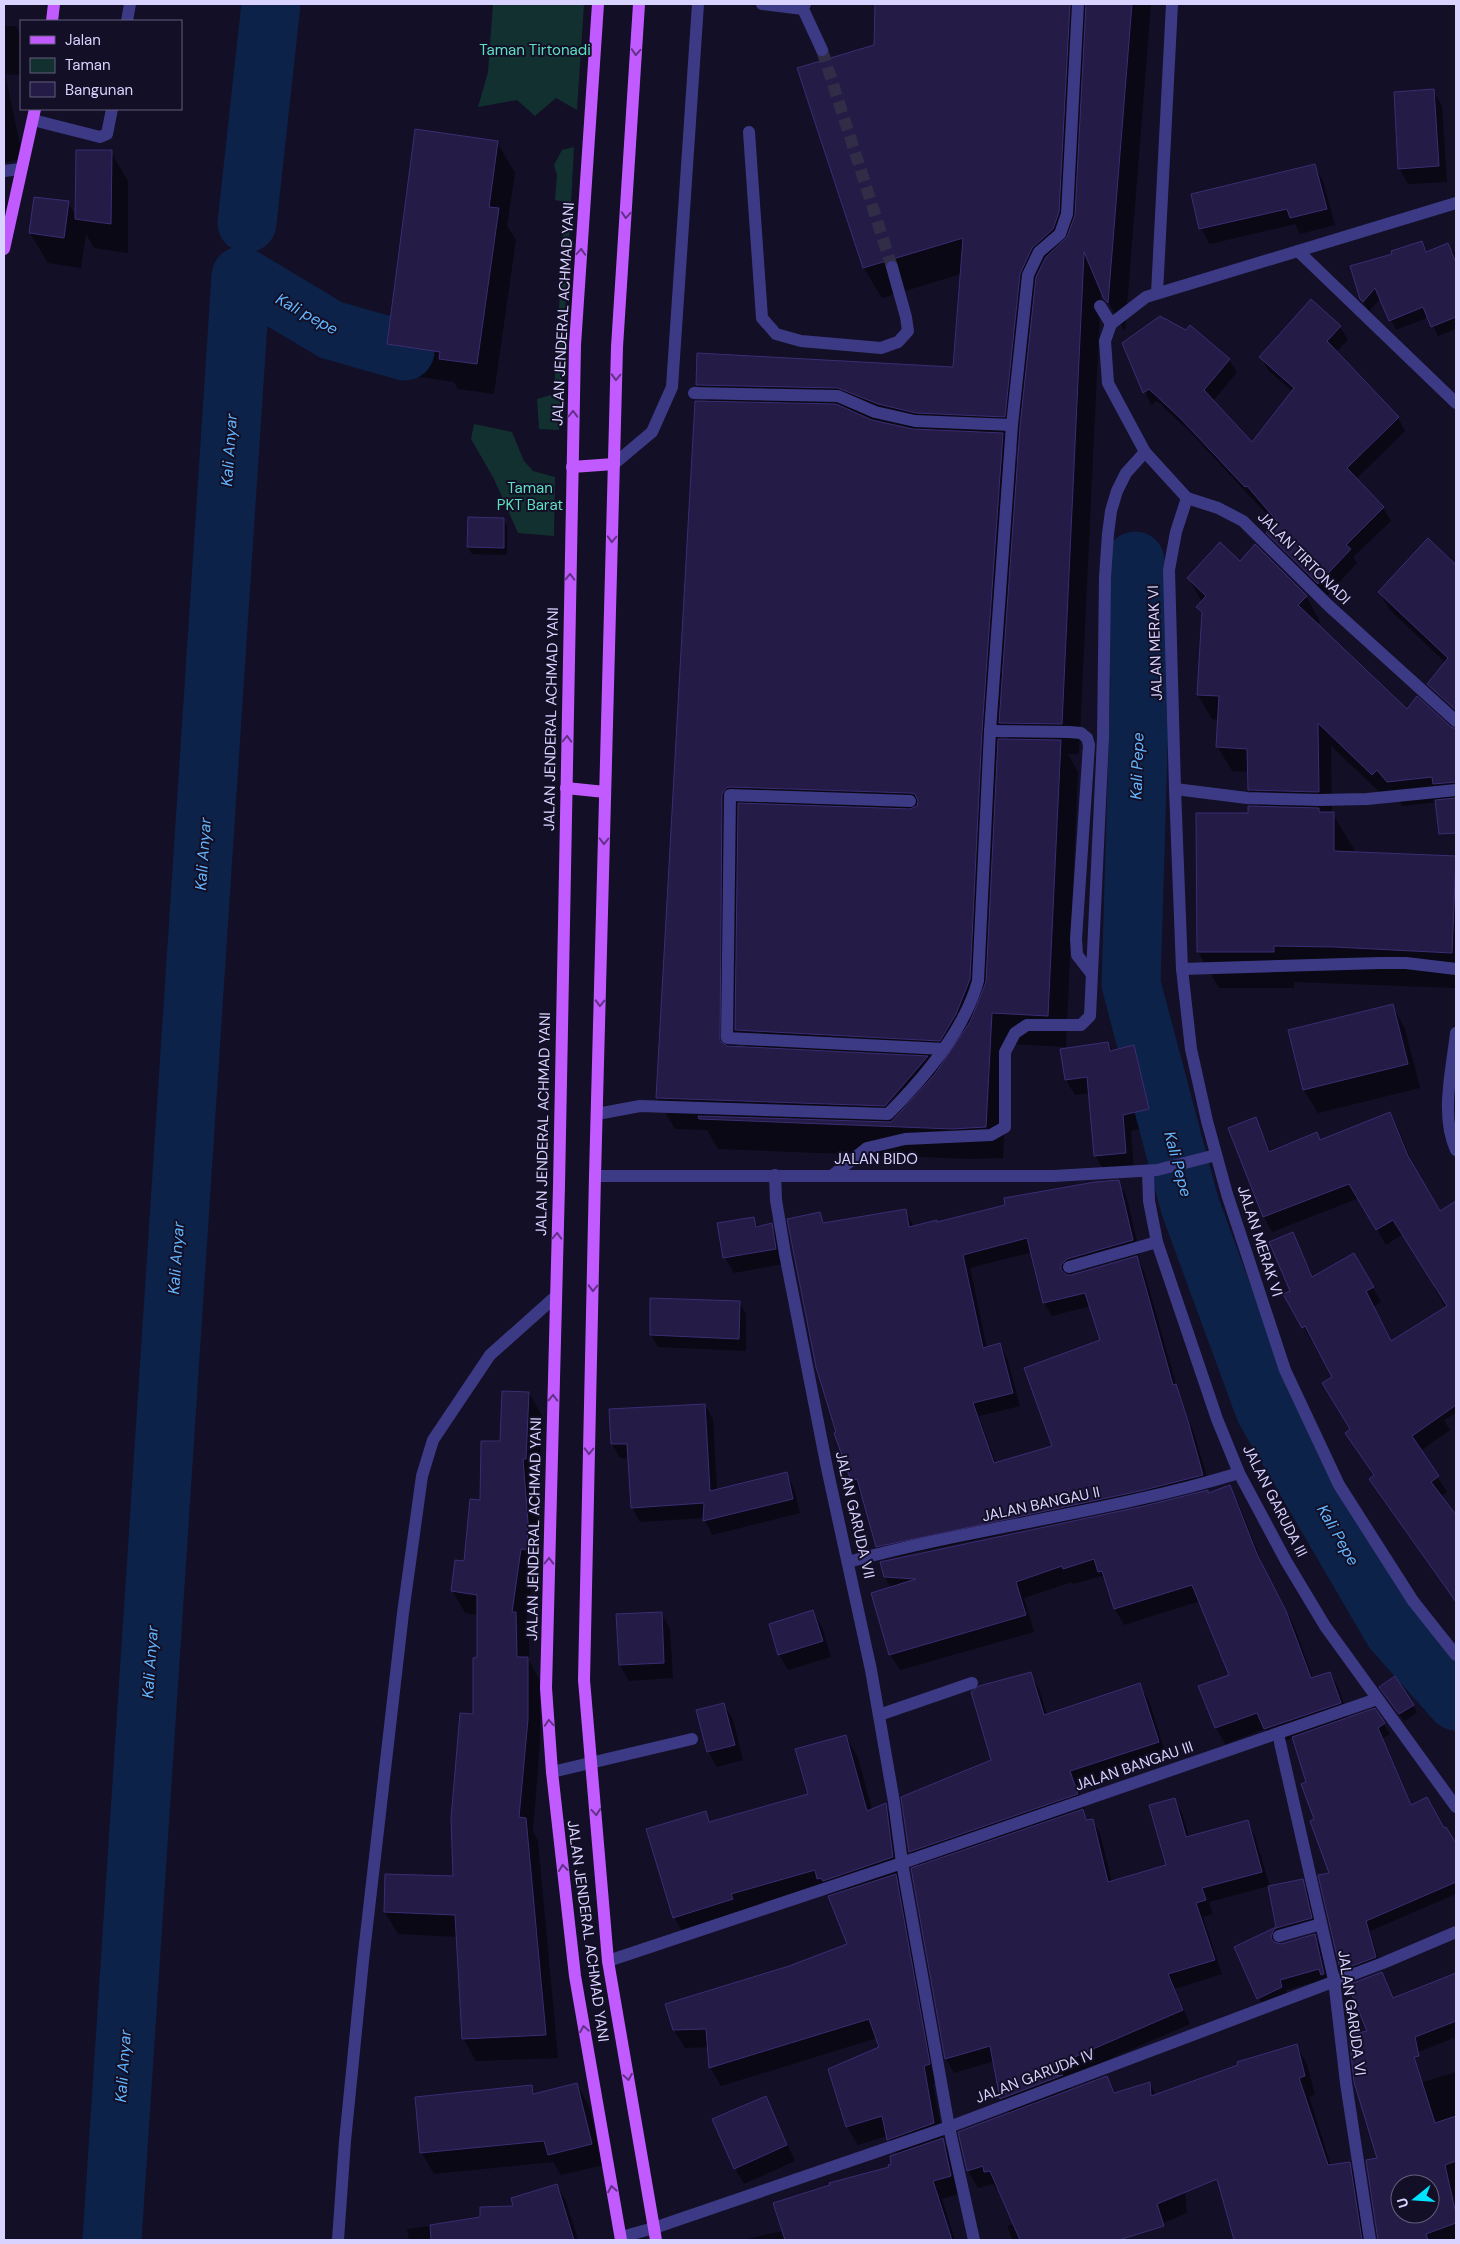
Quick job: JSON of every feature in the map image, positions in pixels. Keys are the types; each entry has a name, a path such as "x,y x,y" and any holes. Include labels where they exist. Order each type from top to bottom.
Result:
{"main road":[{"path":"52,20 54,4"},
{"name":"JALAN JENDERAL ACHMAD YANI","path":"598,4 575,345 546,1688 552,1772 575,1976 621,2239"},
{"name":"JALAN JENDERAL ACHMAD YANI","path":"639,4 617,347 584,1680 608,1961 655,2234"},
{"path":"4,249 20,169 34,114"},
{"path":"572,467 614,464"},
{"path":"566,788 605,792"}],"street":[{"path":"127,20 130,4"},
{"path":"614,464 652,432 672,386 698,4"},
{"path":"762,4 804,6 822,50"},
{"path":"597,1114 640,1106 888,1114 944,1049 972,1002 978,981 990,730 1012,426 1028,275 1039,252 1060,234 1067,214 1078,4"},
{"path":"1157,293 1172,4"},
{"path":"34,114 100,137 107,134 112,110"},
{"path":"749,132 762,318 776,334 801,341 881,348 898,342 908,332 892,267"},
{"path":"4,171 20,169"},
{"path":"1100,306 1111,324 1146,297 1157,293 1456,203"},
{"path":"1298,251 1456,403"},
{"name":"JALAN TIRTONADI","path":"1111,324 1105,341 1108,383 1145,452 1188,498 1218,508 1243,521 1329,606 1456,721"},
{"path":"694,393 838,396 875,412 915,421 1012,426"},
{"path":"833,1175 867,1148 906,1139 991,1135 1005,1127 1005,1052 1015,1033 1027,1025 1081,1025 1090,1016 1103,738 1105,577 1108,534 1111,511 1117,491 1126,474 1145,452"},
{"name":"JALAN MERAK VI","path":"1188,498 1176,532 1169,570 1175,789 1182,969 1192,1049 1207,1121 1227,1194 1285,1370 1339,1485 1413,1600 1456,1655"},
{"path":"990,730 1069,732 1082,734 1087,738 1089,745 1076,939 1077,955 1091,973"},
{"path":"1175,789 1247,798 1320,800 1367,799 1456,790"},
{"path":"910,801 730,795 727,1038 944,1049"},
{"path":"1182,969 1388,963 1456,969"},
{"path":"1456,1033 1448,1109 1452,1140 1456,1150"},
{"name":"JALAN BIDO","path":"595,1176 1054,1176 1158,1170 1216,1155"},
{"name":"JALAN GARUDA III","path":"1158,1170 1149,1201 1157,1242 1217,1419 1239,1473 1286,1560 1325,1626 1456,1807"},
{"name":"JALAN GARUDA VII","path":"775,1175 776,1200 785,1254 880,1715 902,1863 949,2126 974,2240"},
{"path":"1069,1267 1157,1242"},
{"path":"338,2240 345,2141 363,1961 403,1613 422,1476 434,1440 490,1355 555,1297"},
{"name":"JALAN BANGAU II","path":"848,1562 900,1549 1183,1490 1239,1473"},
{"path":"880,1715 972,1683"},
{"name":"JALAN BANGAU III","path":"608,1961 902,1863 1377,1699"},
{"name":"JALAN GARUDA VI","path":"1278,1734 1334,1980 1346,2083 1370,2240"},
{"path":"552,1772 692,1740"},
{"path":"1279,1936 1321,1924"},
{"name":"JALAN GARUDA IV","path":"621,2239 655,2234 949,2126 1383,1963 1456,1932"}],"green space":[{"name":"Taman Tirtonadi","path":"493,4 584,4 577,110 556,98 535,116 517,100 478,107 488,72"},
{"path":"574,147 559,430 539,429 537,399 554,394 565,202 555,200 557,175 554,165 562,150"},
{"name":"Taman PKT Barat","path":"474,424 512,432 524,461 533,471 555,477 554,536 518,533 494,479 471,439"}],"building":[{"path":"875,4 1070,4 1059,212 1053,229 1032,248 1020,274 1005,417 916,413 878,404 838,388 696,385 697,353 953,367 963,238 863,268 797,68 874,45"},
{"path":"1086,4 1132,4 1108,303 1104,299 1084,252 1062,724 999,723 1020,426 1036,277 1046,257 1067,237 1075,215"},
{"path":"1434,89 1439,166 1398,169 1394,92"},
{"path":"415,129 498,141 489,207 499,208 477,364 439,359 440,352 387,344"},
{"path":"76,150 112,150 111,224 75,219"},
{"path":"1315,164 1327,209 1290,218 1287,209 1199,229 1191,194"},
{"path":"34,197 69,201 64,238 29,233"},
{"path":"1422,241 1426,252 1448,243 1456,263 1456,317 1431,327 1423,307 1389,321 1375,288 1363,302 1360,299 1350,266 1392,254 1391,251"},
{"path":"1311,299 1341,326 1327,341 1399,417 1347,468 1384,507 1346,545 1351,549 1318,584 1266,533 1277,521 1247,486 1245,487 1180,418 1149,389 1143,393 1122,343 1160,316 1186,330 1190,325 1230,359 1204,390 1252,442 1294,388 1259,357"},
{"path":"695,401 836,404 872,420 913,429 1003,433 982,731 970,979 956,1014 940,1041 735,1030 738,803 910,809 917,806 918,801 915,794 910,793 730,787 726,788 722,794 720,1041 727,1046 928,1056 885,1106 656,1098"},
{"path":"468,517 504,518 504,548 467,547"},
{"path":"1428,538 1456,565 1456,710 1427,684 1448,658 1378,592"},
{"path":"1220,542 1240,561 1255,544 1307,596 1298,605 1407,709 1417,696 1451,727 1456,729 1456,782 1433,784 1432,777 1387,782 1377,770 1372,775 1318,723 1319,792 1248,790 1247,749 1216,747 1219,696 1197,695 1202,612 1196,607 1206,596 1187,578"},
{"path":"998,739 1061,740 1048,1016 992,1013 986,1127 952,1129 699,1119 698,1116 891,1122 935,1074 970,1022 986,982"},
{"path":"1456,798 1456,833 1439,834 1435,800"},
{"path":"1248,806 1319,808 1319,812 1334,812 1334,851 1456,856 1452,953 1274,946 1274,952 1197,952 1196,813 1248,813"},
{"path":"1393,1004 1408,1064 1303,1090 1288,1030"},
{"path":"1108,1042 1110,1051 1134,1045 1149,1109 1123,1115 1126,1153 1094,1156 1087,1077 1065,1080 1060,1049"},
{"path":"1390,1112 1408,1156 1440,1211 1456,1201 1456,1405 1412,1436 1439,1476 1431,1482 1456,1515 1456,1602 1369,1479 1374,1475 1345,1433 1350,1429 1322,1383 1332,1377 1305,1326 1302,1328 1283,1294 1290,1291 1269,1242 1293,1232 1312,1277 1354,1253 1374,1287 1366,1291 1391,1341 1447,1306 1393,1220 1376,1230 1349,1184 1263,1217 1228,1128 1256,1117 1269,1152 1317,1132 1320,1140"},
{"path":"1119,1180 1133,1240 1067,1259 1061,1265 1061,1270 1067,1275 1071,1275 1137,1256 1173,1385 1176,1384 1203,1475 1140,1491 876,1547 857,1479 851,1481 834,1433 836,1432 816,1367 787,1219 820,1212 823,1223 906,1209 909,1227 1005,1205 1004,1198 1095,1182","holes":["1027,1238 1043,1303 1085,1293 1100,1340 1024,1368 1052,1446 994,1463 973,1403 1013,1393 1000,1343 983,1348 963,1255"]},
{"path":"754,1217 756,1227 772,1223 776,1249 723,1258 717,1223"},
{"path":"650,1298 740,1301 739,1339 650,1335"},
{"path":"502,1391 529,1392 526,1459 523,1459 528,1522 527,1550 521,1549 512,1612 516,1612 517,1657 528,1657 528,1719 519,1817 526,1818 546,2035 462,2039 455,1915 384,1912 385,1874 453,1876 451,1819 460,1713 473,1714 473,1658 477,1657 477,1595 451,1591 455,1560 464,1561 470,1499 480,1500 481,1441 500,1441"},
{"path":"705,1404 710,1491 787,1472 793,1499 703,1521 704,1503 631,1508 627,1444 611,1444 609,1409"},
{"path":"1230,1485 1257,1554 1286,1611 1311,1678 1330,1672 1341,1703 1264,1729 1257,1713 1215,1728 1198,1686 1229,1675 1192,1585 1114,1609 1102,1571 1098,1572 1094,1559 1063,1569 1062,1566 1016,1582 1026,1615 889,1655 871,1593 916,1579 884,1577 880,1562 1144,1506 1208,1490 1208,1493"},
{"path":"813,1610 823,1641 778,1655 769,1624"},
{"path":"662,1612 664,1663 619,1665 616,1614"},
{"path":"1031,1672 1044,1715 1140,1683 1159,1742 1070,1771 1078,1794 909,1852 901,1797 991,1760 971,1692 979,1686"},
{"path":"1395,1676 1414,1705 1399,1714 1379,1687"},
{"path":"724,1703 735,1745 707,1752 696,1710"},
{"path":"1375,1708 1385,1723 1378,1728 1411,1805 1427,1797 1444,1828 1446,1827 1456,1843 1456,1882 1366,1921 1376,1957 1342,1970 1340,1969 1318,1875 1329,1873 1310,1821 1314,1819 1301,1784 1306,1782 1292,1737"},
{"path":"846,1735 867,1811 886,1803 893,1857 823,1881 821,1878 817,1879 815,1870 731,1894 733,1899 673,1918 646,1829 706,1811 709,1822 808,1794 795,1749"},
{"path":"1175,1798 1186,1837 1248,1820 1262,1872 1202,1888 1206,1900 1196,1903 1215,1960 1168,1974 1183,2010 1026,2078 1063,2075 1000,2099 990,2046 945,2059 911,1868 1083,1809 1086,1820 1093,1819 1108,1882 1166,1865 1149,1805"},
{"path":"896,1874 930,2064 924,2066 934,2123 887,2140 882,2116 846,2127 828,2069 879,2047 869,2019 709,2068 706,2029 673,2030 665,2004 789,1966 847,1944 828,1896"},
{"path":"1303,1879 1312,1918 1276,1928 1271,1938 1274,1942 1281,1944 1315,1934 1324,1974 1321,1975 1319,1969 1280,1980 1282,1987 1257,1999 1234,1947 1276,1927 1268,1886"},
{"path":"1382,1972 1393,1998 1456,1973 1456,2021 1415,2037 1419,2056 1414,2057 1435,2123 1456,2116 1456,2161 1445,2165 1456,2214 1456,2223 1426,2234 1428,2240 1378,2240 1366,2160 1377,2158 1354,2082 1349,2035 1367,2031 1348,1985"},
{"path":"1297,2044 1305,2076 1299,2078 1328,2165 1350,2162 1362,2240 1234,2240 1217,2179 1157,2204 1164,2226 1119,2240 1020,2240 990,2171 984,2172 983,2166 967,2171 958,2132 1107,2076 1114,2093 1150,2082 1151,2096 1238,2065 1237,2062"},
{"path":"577,2083 592,2144 548,2155 544,2141 420,2153 415,2097 532,2085 533,2094"},
{"path":"766,2096 787,2145 734,2169 712,2119"},
{"path":"943,2138 951,2176 933,2181 952,2240 785,2240 773,2203 830,2185 829,2183 889,2167 888,2165 891,2164 890,2156"},
{"path":"557,2184 574,2240 431,2240 430,2225 480,2217 480,2207 513,2206 511,2198"}],"waterway":[{"name":"Kali Anyar","path":"247,223 271,4"},
{"name":"Kali Anyar","path":"112,2240 241,276 331,330 405,351"},
{"name":"Kali Pepe","path":"1135,561 1140,684 1131,984 1190,1206 1265,1410 1393,1630 1456,1701"}],"tunnel":[{"path":"822,50 892,267"}],"water label":[{"name":"Kali pepe","path":"307,314"}]}
